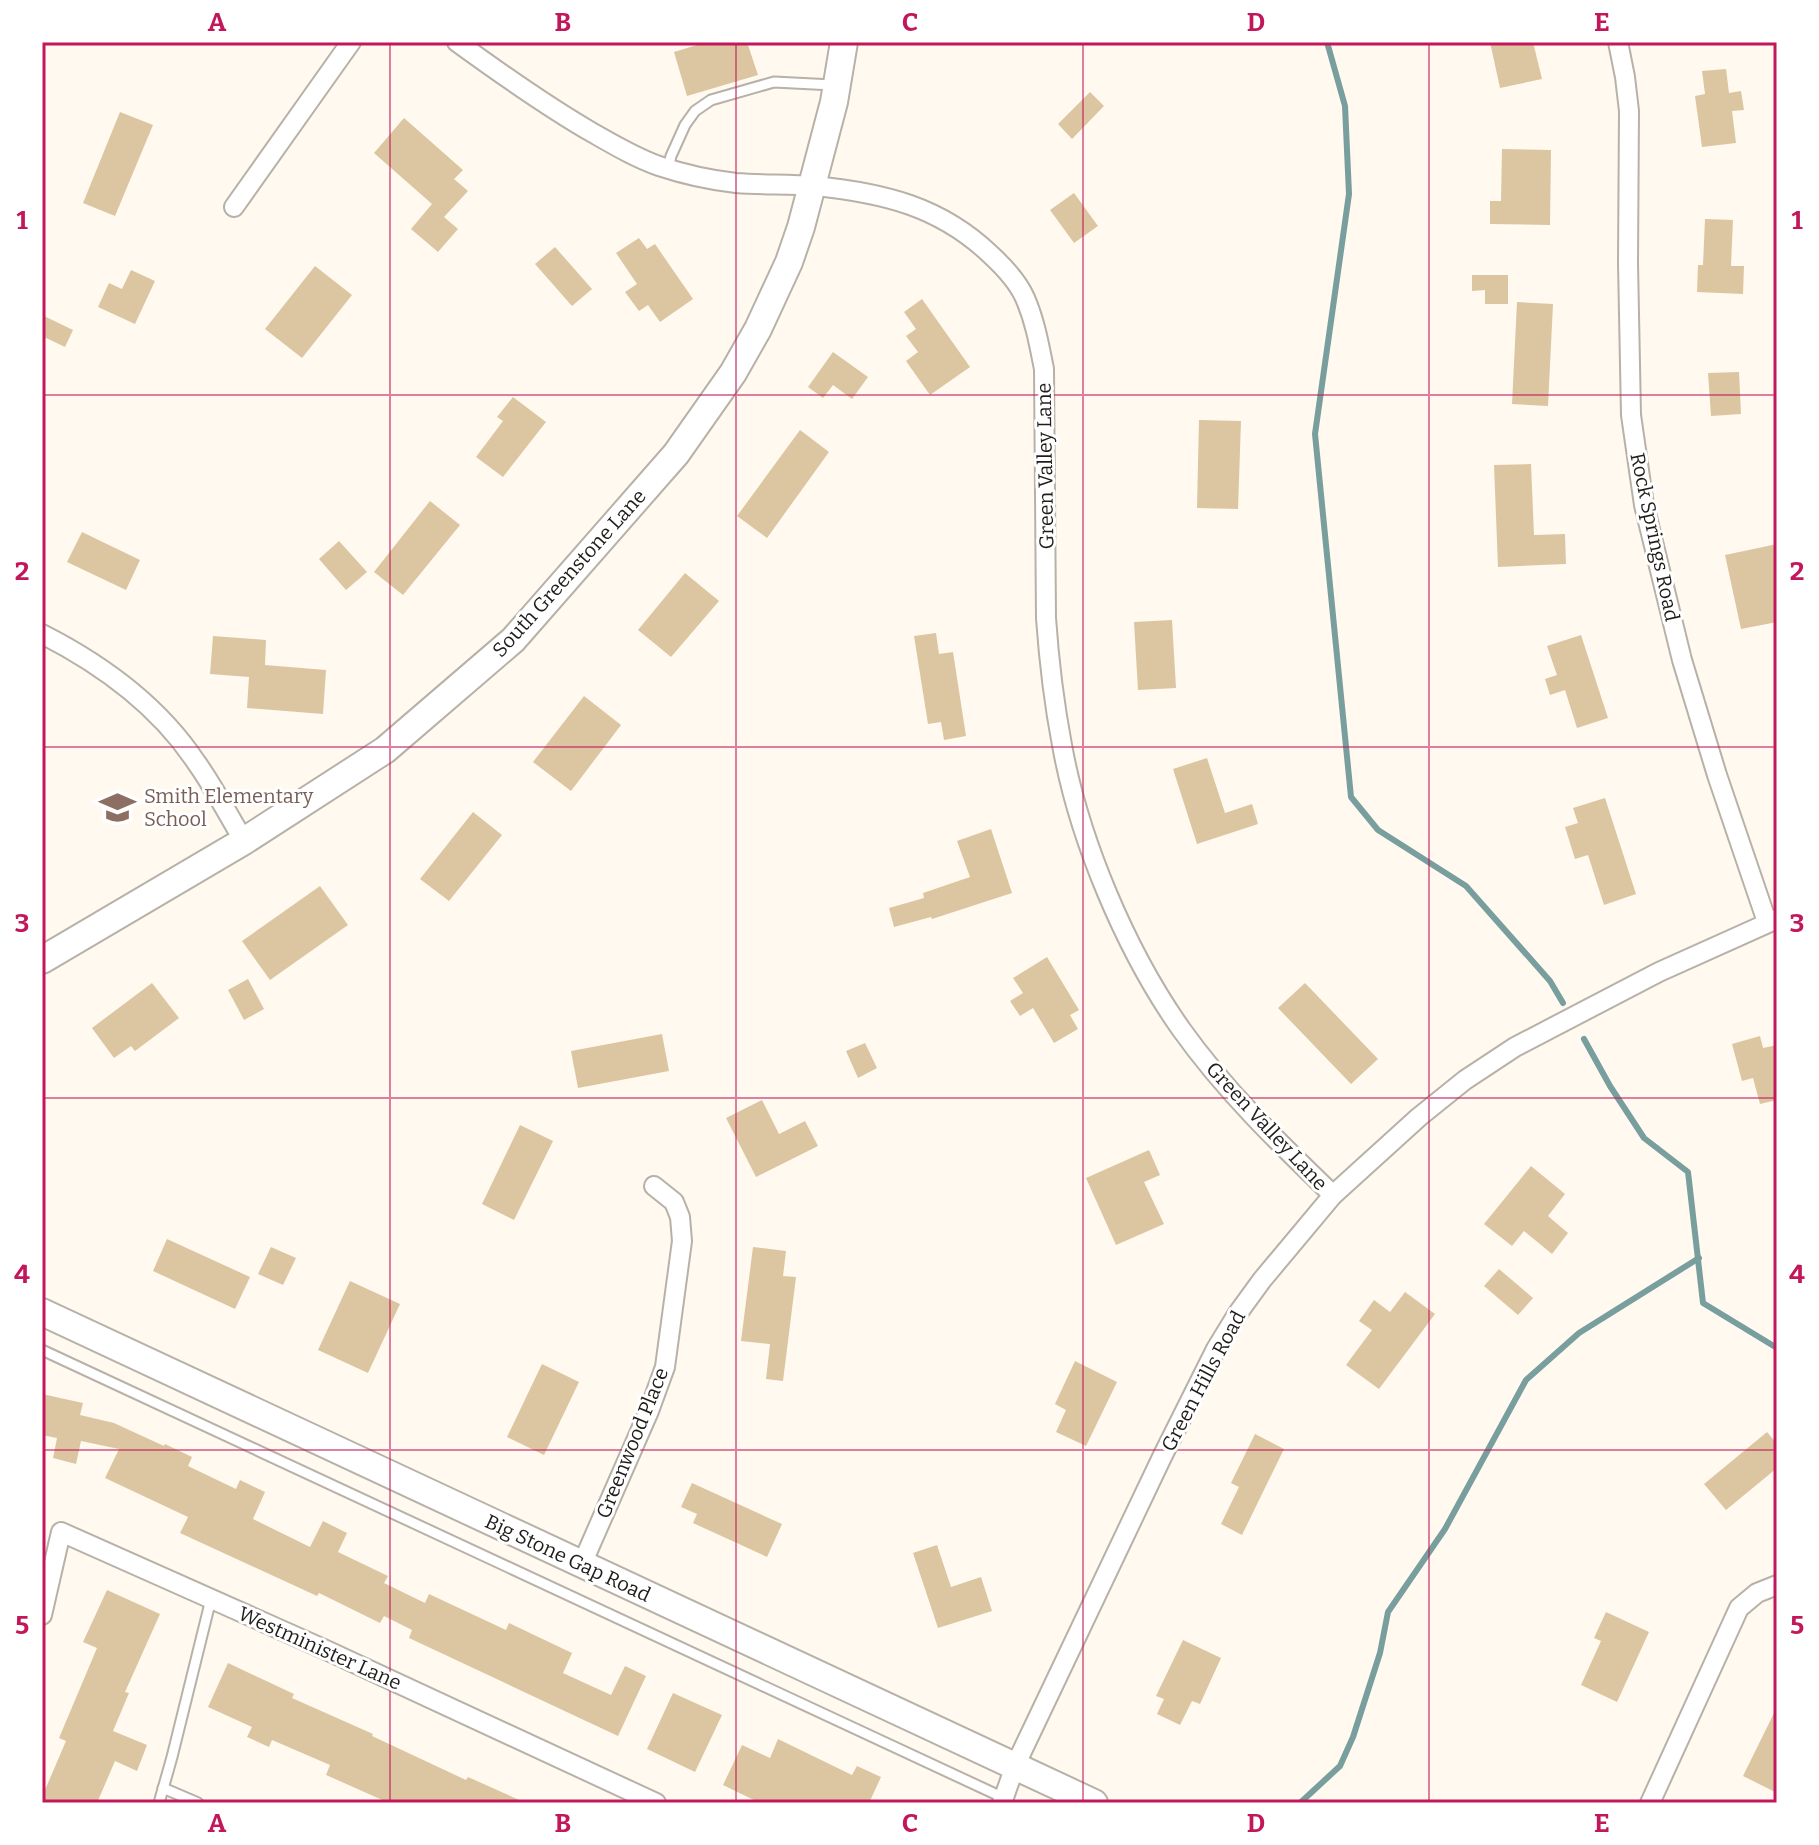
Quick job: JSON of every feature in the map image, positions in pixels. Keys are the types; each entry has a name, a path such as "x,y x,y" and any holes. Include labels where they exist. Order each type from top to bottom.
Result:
{"street":[{"path":"234,207 351,42"},
{"name":"Green Valley Lane","path":"457,42 578,124 655,165 697,177 875,194 913,205 944,219 976,241 1003,267 1024,295 1036,329 1044,369 1049,658 1062,747 1081,820 1123,927 1155,989 1181,1030 1257,1121 1333,1195"},
{"name":"South Greenstone Lane","path":"42,960 244,841 385,750 513,640 676,454 733,373 758,329 789,262 813,186 844,42"},
{"name":"Rock Springs Road","path":"1618,42 1629,111 1631,415 1644,505 1682,660 1717,775 1772,921"},
{"path":"42,634 105,670 148,706 196,761 244,841"},
{"name":"Green Hills Road","path":"1003,1800 1015,1766 1216,1349 1262,1280 1333,1195 1419,1117 1465,1080 1515,1047 1659,972 1772,921"},
{"name":"Greenwood Place","path":"582,1564 665,1367 682,1241 680,1217 674,1202 654,1186"},
{"name":"Big Stone Gap Road","path":"42,1312 1094,1803"},
{"name":"Westminister Lane","path":"42,1615 61,1532 656,1803"},
{"path":"1650,1803 1739,1608 1757,1593 1777,1585"}],"lane":[{"path":"668,168 685,125 695,111 711,100 774,82 837,85"},
{"path":"42,1350 1003,1800"},
{"path":"159,1803 211,1599"},
{"path":"163,1788 198,1803"}],"building":[{"path":"707,42 747,42 758,75 687,96 674,52"},
{"path":"1490,42 1533,42 1542,79 1500,88"},
{"path":"1726,69 1729,93 1741,91 1744,110 1732,111 1736,143 1702,147 1695,96 1705,94 1702,71"},
{"path":"1090,92 1104,106 1072,139 1058,124"},
{"path":"120,112 153,125 115,216 83,203"},
{"path":"404,118 463,170 454,179 468,191 444,217 458,229 438,252 411,229 432,204 374,153"},
{"path":"1502,149 1551,150 1550,225 1490,224 1490,201 1501,201"},
{"path":"1074,193 1098,226 1074,243 1050,210"},
{"path":"1705,219 1733,220 1731,266 1744,266 1743,294 1697,292 1698,265 1703,265"},
{"path":"639,238 647,249 655,244 693,299 660,322 648,305 639,311 625,292 637,284 616,253"},
{"path":"555,247 592,289 572,306 535,264"},
{"path":"315,266 352,295 302,358 265,329"},
{"path":"131,270 155,281 135,324 98,307 109,283 122,289"},
{"path":"1472,275 1508,275 1508,304 1485,304 1485,290 1472,291"},
{"path":"922,299 970,367 930,395 906,361 918,352 906,336 916,329 904,312"},
{"path":"1517,302 1553,304 1548,406 1512,404"},
{"path":"42,315 73,330 65,347 42,336"},
{"path":"833,352 868,377 852,399 833,385 823,398 808,387"},
{"path":"1739,372 1741,414 1711,416 1708,373"},
{"path":"513,397 546,422 503,477 476,457 503,421 497,417"},
{"path":"1199,420 1241,421 1238,509 1197,508"},
{"path":"800,430 829,452 767,538 737,516"},
{"path":"1531,464 1534,535 1565,534 1566,564 1498,567 1494,465"},
{"path":"430,501 460,525 403,595 374,572"},
{"path":"82,532 140,560 126,590 67,562"},
{"path":"339,541 367,572 346,590 319,559"},
{"path":"1777,544 1777,622 1741,629 1725,555"},
{"path":"685,573 719,601 671,657 638,630"},
{"path":"1172,620 1176,688 1138,690 1134,622"},
{"path":"936,633 939,654 953,652 966,736 944,740 941,722 928,724 914,636"},
{"path":"1581,635 1608,718 1577,728 1565,690 1550,695 1545,679 1557,675 1547,646"},
{"path":"213,636 266,640 265,665 326,670 323,714 247,708 249,677 210,674"},
{"path":"584,696 621,725 571,791 533,762"},
{"path":"1207,758 1225,813 1252,804 1258,824 1197,844 1173,769"},
{"path":"1605,798 1636,894 1604,905 1588,855 1575,859 1565,827 1578,823 1573,808"},
{"path":"473,812 502,835 449,901 420,879"},
{"path":"991,829 1012,893 932,919 894,927 889,908 924,898 923,893 970,877 957,841"},
{"path":"320,886 348,925 270,980 242,941"},
{"path":"1047,957 1079,1010 1070,1015 1078,1029 1054,1043 1033,1008 1020,1016 1010,1001 1023,993 1013,978"},
{"path":"248,979 264,1009 244,1020 228,990"},
{"path":"152,983 179,1018 135,1051 131,1046 114,1058 92,1028"},
{"path":"1305,983 1378,1059 1351,1084 1278,1008"},
{"path":"662,1034 669,1071 578,1088 571,1051"},
{"path":"1760,1036 1763,1048 1777,1045 1777,1100 1760,1104 1753,1078 1742,1081 1732,1044"},
{"path":"865,1043 877,1068 858,1078 846,1051"},
{"path":"762,1100 779,1134 805,1121 818,1146 756,1177 726,1118"},
{"path":"520,1125 553,1141 514,1220 482,1204"},
{"path":"1149,1150 1160,1175 1144,1182 1164,1224 1116,1245 1086,1178"},
{"path":"1531,1166 1565,1194 1548,1216 1568,1233 1552,1254 1524,1231 1512,1246 1484,1224"},
{"path":"167,1239 250,1277 235,1309 153,1271"},
{"path":"271,1247 296,1258 283,1285 258,1274"},
{"path":"753,1247 786,1251 783,1276 796,1277 783,1381 766,1379 770,1344 741,1341"},
{"path":"1499,1269 1533,1298 1518,1315 1484,1286"},
{"path":"350,1281 400,1304 368,1373 318,1350"},
{"path":"1405,1292 1435,1314 1379,1389 1346,1365 1372,1330 1359,1321 1374,1300 1390,1312"},
{"path":"1075,1361 1117,1382 1086,1446 1056,1432 1066,1410 1055,1404"},
{"path":"542,1364 579,1382 544,1455 507,1437"},
{"path":"42,1394 83,1403 80,1415 114,1423 165,1444 192,1457 188,1466 236,1489 240,1480 265,1492 253,1519 310,1547 323,1521 347,1533 338,1552 388,1576 384,1583 425,1603 429,1594 506,1630 509,1623 572,1653 563,1673 611,1695 625,1666 646,1676 618,1736 409,1638 412,1630 384,1616 380,1623 180,1533 188,1517 105,1478 119,1449 81,1441 76,1464 53,1458 57,1438 42,1435"},
{"path":"1767,1432 1777,1444 1777,1468 1726,1510 1704,1484"},
{"path":"1255,1434 1284,1449 1242,1535 1221,1524 1239,1487 1231,1483"},
{"path":"692,1483 782,1524 767,1557 693,1523 697,1514 681,1507"},
{"path":"937,1545 951,1587 981,1577 992,1611 938,1628 913,1553"},
{"path":"107,1590 160,1614 125,1692 129,1693 113,1731 147,1745 137,1771 115,1761 97,1803 42,1803 66,1741 59,1738 97,1648 83,1642"},
{"path":"1606,1612 1649,1632 1617,1702 1581,1685 1601,1641 1594,1638"},
{"path":"1183,1640 1221,1658 1200,1704 1192,1701 1180,1725 1157,1714 1164,1699 1156,1696"},
{"path":"228,1663 372,1736 466,1780 468,1777 526,1803 389,1803 326,1775 330,1765 272,1740 269,1747 247,1737 252,1727 208,1707"},
{"path":"673,1693 722,1715 695,1772 647,1749"},
{"path":"1777,1707 1777,1793 1743,1776"},
{"path":"778,1739 852,1775 857,1766 881,1777 869,1803 760,1803 723,1785 742,1745 770,1758"}],"waterway":[{"path":"1327,42 1345,106 1349,194 1315,434 1351,797 1378,830 1466,886 1550,981 1563,1003"},
{"path":"1584,1039 1644,1138 1688,1172 1703,1303 1777,1348"},
{"path":"1300,1803 1340,1766 1353,1737 1380,1653 1388,1612 1445,1529 1526,1380 1579,1333 1699,1258"}],"place":[{"name":"Smith Elementary School","path":"118,808"}]}
